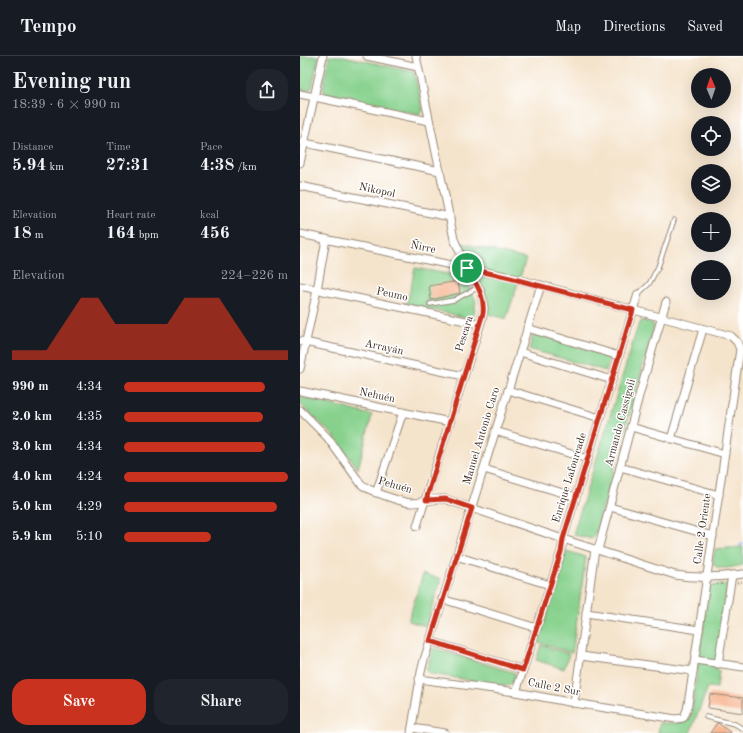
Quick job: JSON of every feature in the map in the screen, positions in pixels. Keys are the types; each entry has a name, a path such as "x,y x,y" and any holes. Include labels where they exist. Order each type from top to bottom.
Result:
{"street":[{"path":"300,163 302,143 323,56"},
{"path":"367,56 418,67"},
{"name":"Pescara","path":"416,56 456,244 467,268 479,287 484,308 417,526"},
{"path":"300,94 429,121"},
{"path":"302,143 440,171"},
{"name":"Nikopol","path":"300,186 450,217"},
{"name":"Ñirre","path":"300,234 467,268 540,285 731,336 737,342"},
{"path":"300,369 303,342 317,290 326,239"},
{"name":"Manuel Antonio Caro","path":"412,730 419,679 442,599 472,508 540,285"},
{"name":"Peumo","path":"300,286 480,324"},
{"name":"Enrique Lafourcade","path":"516,692 561,552 563,539 638,294"},
{"name":"Armando Cassigoli","path":"574,703 586,613 597,550 666,302"},
{"path":"527,328 619,356"},
{"path":"671,439 703,329"},
{"name":"Arrayán","path":"303,342 464,376"},
{"name":"Calle 2 Oriente","path":"683,718 687,710 695,660 725,454 740,349 737,342"},
{"path":"520,352 612,380"},
{"path":"508,390 600,418"},
{"name":"Nehuén","path":"300,391 450,422"},
{"name":"Pehuén","path":"300,410 327,437 361,484 367,489 407,502 446,499 675,575 707,578 743,574"},
{"path":"376,492 403,412"},
{"path":"631,427 725,454"},
{"path":"496,431 588,458"},
{"path":"620,466 719,495"},
{"path":"484,469 576,497"},
{"path":"610,507 713,536"},
{"path":"456,556 550,585"},
{"path":"718,664 732,575"},
{"path":"442,599 537,628"},
{"path":"586,613 699,630"},
{"path":"430,641 523,670"},
{"path":"580,656 693,671"},
{"path":"695,660 743,667"},
{"name":"Calle 2 Sur","path":"419,679 516,692 676,719 683,718"},
{"path":"412,730 446,733"}],"lane":[{"path":"638,294 649,284 658,267 674,220"},
{"path":"430,304 454,300 479,287"},
{"path":"706,717 735,724 743,730"}],"green space":[{"path":"300,56 319,56 312,88 306,91 300,89"},
{"path":"329,56 344,56 414,72 423,111 419,114 325,94 323,89"},
{"path":"458,242 526,259 506,319 488,314 488,300"},
{"path":"415,268 465,277 476,301 473,319 407,304"},
{"path":"642,320 652,323 654,327 596,532 592,539 575,535 574,531 638,326"},
{"path":"534,333 611,357 606,371 529,349"},
{"path":"301,397 372,415 358,469 335,437 300,404"},
{"path":"743,547 743,565 722,568 715,565 713,562 715,549"},
{"path":"567,551 586,557 572,653 538,642"},
{"path":"423,574 441,579 426,626 408,621"},
{"path":"727,584 716,670 719,671 717,688 708,687 690,733 658,733 660,723 678,723 687,721 691,716 709,586"},
{"path":"541,645 569,654 564,669 536,660"},
{"path":"433,648 515,673 513,682 506,686 431,674 426,671"}],"building":[{"path":"458,281 460,293 431,300 429,286"},
{"path":"710,694 743,698 743,713 708,708"},
{"path":"718,723 731,733 710,733"}],"route":[{"path":"467,268 540,285 633,310 563,539 561,552 523,670 430,641 442,599 472,508 446,499 438,498 426,500 482,319 484,308 479,287 467,268"}]}
